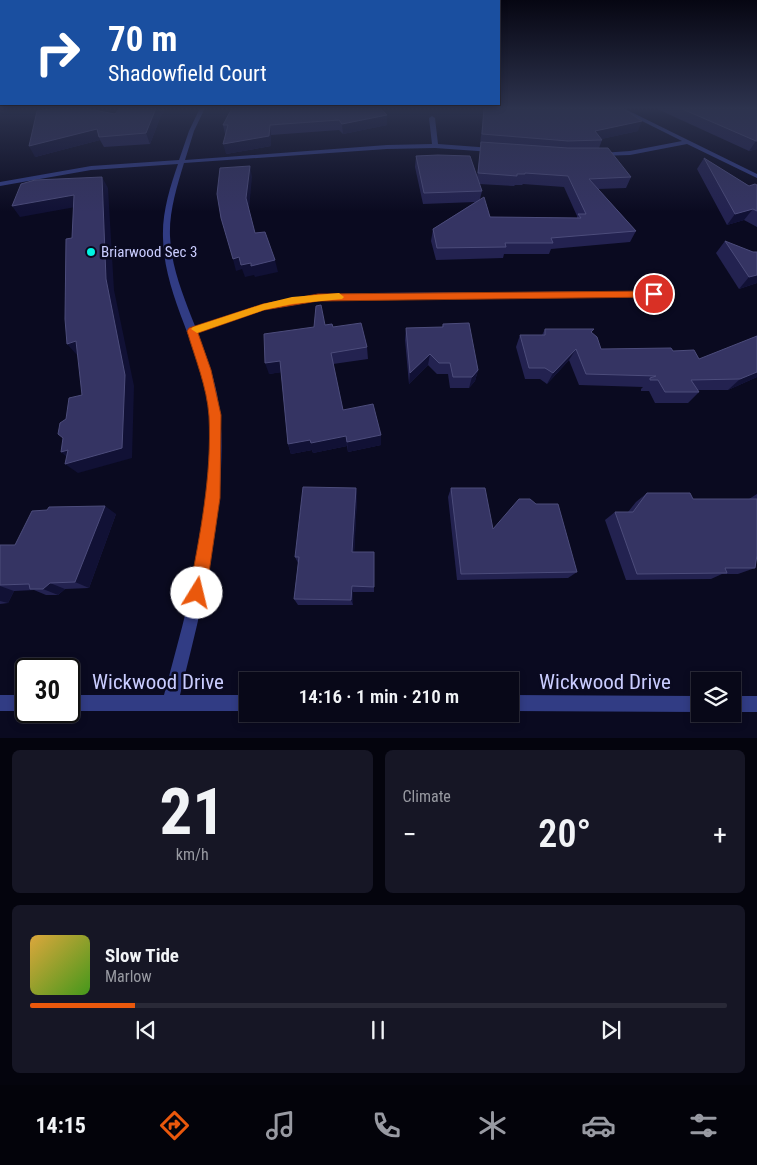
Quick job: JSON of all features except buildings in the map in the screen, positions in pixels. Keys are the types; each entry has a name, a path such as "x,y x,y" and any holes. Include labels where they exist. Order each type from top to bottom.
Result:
{"street":[{"path":"170,703 197,593 213,498 215,415 205,370 171,270 167,244 171,200 188,142"},
{"path":"594,155 630,153 685,142"},
{"path":"688,142 757,176"},
{"path":"0,184 74,170 181,162 435,146 502,151"},
{"path":"192,331 263,307 318,298 654,294"},
{"path":"0,703 15,703"},
{"name":"Wickwood Drive","path":"80,703 239,703"},
{"name":"Wickwood Drive","path":"519,703 691,704"},
{"path":"741,704 757,704"}],"slow traffic":[{"path":"197,329 239,314 292,300 339,297"}],"place":[{"name":"Briarwood Sec 3","path":"91,252"}],"route":[{"path":"197,593 213,498 215,415 205,370 192,331 239,314 292,300 368,296 654,294"}]}
